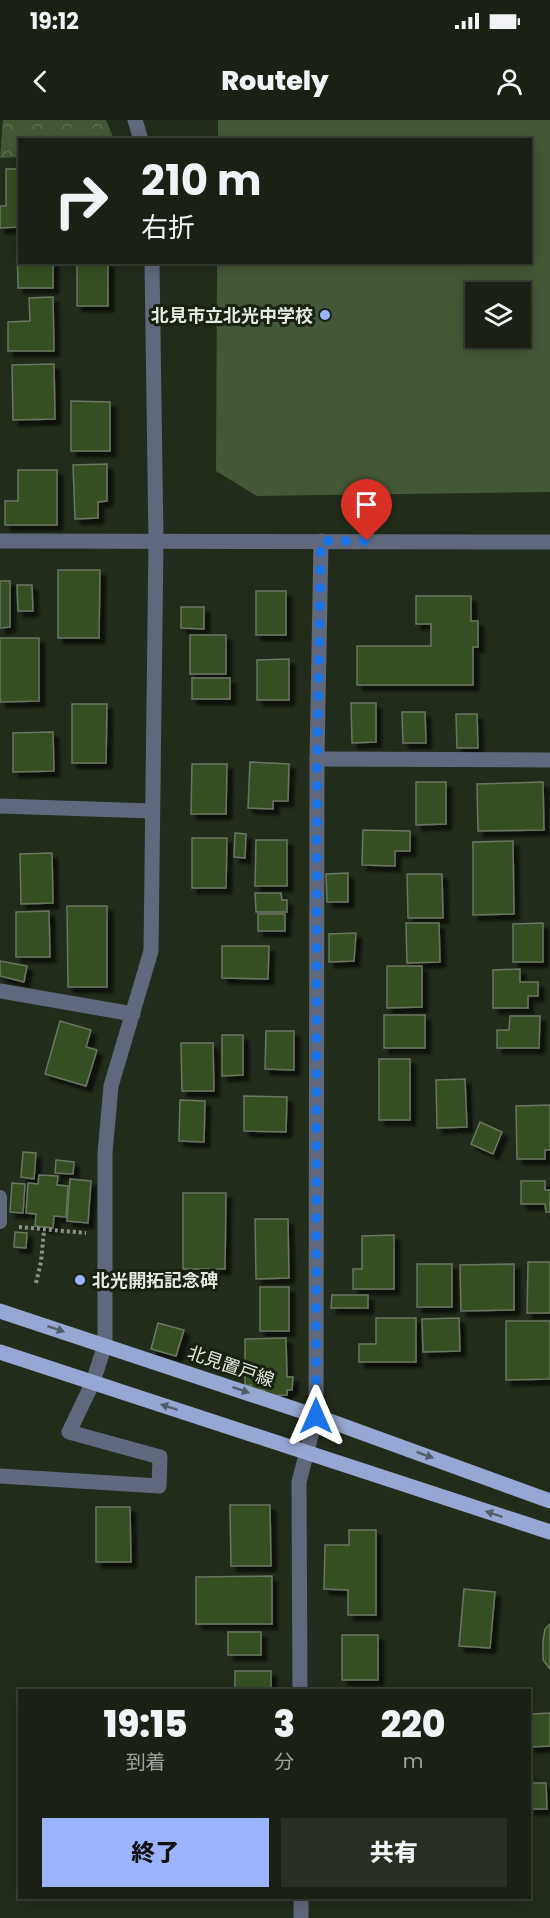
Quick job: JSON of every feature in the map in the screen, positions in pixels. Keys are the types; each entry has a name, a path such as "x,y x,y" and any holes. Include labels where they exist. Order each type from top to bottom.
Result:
{"main road":[{"name":"北見置戸線","path":"0,1311 316,1416 550,1501"},
{"path":"0,1352 550,1532"}],"street":[{"path":"135,120 140,138"},
{"path":"0,1476 159,1486 160,1457 69,1432 93,1382 105,1344 105,1152 111,1086 151,951 156,541 152,264"},
{"path":"0,541 550,542"},
{"path":"300,1689 299,1482 316,1416 317,759 321,541"},
{"path":"317,759 550,760"},
{"path":"0,806 152,811"},
{"path":"0,991 133,1014"},
{"path":"301,1899 302,1918"}],"lane":[{"path":"0,1197 1,1221"}],"path":[{"path":"1,1221 24,1228 105,1234"},
{"path":"36,1283 41,1262 44,1230"}],"green space":[{"path":"3,120 106,120 114,138 18,138 18,157 0,158"},
{"name":"北見市立北光中学校","path":"218,120 550,120 550,492 257,496 216,471 217,264 532,264 532,138 218,138"}],"building":[{"path":"6,169 18,169 18,227 0,228 0,206 6,206"},
{"path":"17,239 18,264 53,264 53,288 18,288"},
{"path":"77,264 108,264 108,306 77,306"},
{"path":"53,297 54,351 8,351 8,322 30,321 29,298"},
{"path":"54,364 55,419 13,420 12,365"},
{"path":"71,401 110,402 110,451 71,451"},
{"path":"107,464 107,501 98,502 98,518 75,519 73,465"},
{"path":"18,470 57,470 57,525 5,525 5,501 18,501"},
{"path":"58,570 100,570 99,638 58,638"},
{"path":"0,581 10,581 10,627 0,628"},
{"path":"17,585 32,585 33,611 18,611"},
{"path":"256,591 286,591 286,635 256,635"},
{"path":"416,596 471,596 471,621 478,621 478,647 473,647 473,685 357,685 357,646 431,646 431,624 416,624"},
{"path":"181,607 204,607 204,629 181,628"},
{"path":"190,635 226,635 226,674 190,674"},
{"path":"0,638 39,638 39,701 0,702"},
{"path":"289,659 289,700 257,700 257,660"},
{"path":"192,678 230,678 230,699 192,699"},
{"path":"351,703 376,703 376,742 352,743"},
{"path":"72,704 107,704 106,763 72,763"},
{"path":"402,712 425,712 426,743 403,743"},
{"path":"456,714 477,714 478,748 457,748"},
{"path":"53,732 54,771 13,772 13,733"},
{"path":"250,762 289,764 288,801 273,801 273,809 248,808"},
{"path":"192,764 227,764 226,814 191,814"},
{"path":"416,782 446,782 446,824 416,825"},
{"path":"543,782 544,830 478,831 477,784"},
{"path":"363,830 410,831 410,851 395,851 395,866 362,865"},
{"path":"235,833 246,834 245,858 234,857"},
{"path":"192,838 227,838 226,888 192,888"},
{"path":"256,840 287,840 287,886 255,886"},
{"path":"513,841 514,914 473,915 473,842"},
{"path":"52,853 53,903 21,904 20,854"},
{"path":"348,873 348,902 327,902 326,874"},
{"path":"407,874 442,874 443,918 408,918"},
{"path":"255,893 281,893 282,900 287,900 287,912 256,912"},
{"path":"67,906 107,906 107,987 68,987"},
{"path":"49,911 50,957 16,957 16,912"},
{"path":"258,914 285,914 285,931 258,931"},
{"path":"406,923 439,923 440,962 407,963"},
{"path":"543,923 543,962 513,962 513,924"},
{"path":"356,933 354,961 329,962 329,934"},
{"path":"222,946 269,946 268,979 222,978"},
{"path":"0,961 27,966 24,982 0,976"},
{"path":"387,966 422,966 422,1007 387,1008"},
{"path":"520,969 520,982 538,982 538,996 528,996 528,1008 493,1008 493,970"},
{"path":"384,1015 425,1015 425,1048 384,1048"},
{"path":"510,1016 540,1016 539,1048 497,1048 497,1030 509,1030"},
{"path":"60,1021 91,1030 86,1047 97,1050 86,1086 45,1074"},
{"path":"266,1031 294,1031 294,1070 265,1069"},
{"path":"222,1035 243,1035 243,1075 222,1076"},
{"path":"181,1043 213,1043 214,1091 182,1091"},
{"path":"379,1059 410,1059 410,1120 379,1120"},
{"path":"465,1079 467,1127 437,1128 436,1080"},
{"path":"244,1096 287,1097 286,1132 244,1131"},
{"path":"180,1100 205,1101 204,1142 179,1141"},
{"path":"550,1105 550,1150 545,1150 545,1159 517,1159 516,1106"},
{"path":"480,1122 502,1132 493,1154 471,1144"},
{"path":"23,1152 36,1153 34,1179 21,1177"},
{"path":"56,1160 74,1162 73,1174 55,1173"},
{"path":"39,1175 58,1176 57,1185 68,1186 66,1217 54,1216 53,1228 35,1226 36,1214 26,1213 28,1183 38,1184"},
{"path":"70,1179 91,1181 88,1223 67,1221"},
{"path":"521,1181 545,1181 545,1190 550,1190 550,1212 546,1212 545,1204 521,1204"},
{"path":"12,1183 25,1184 23,1213 10,1212"},
{"path":"183,1193 226,1193 225,1269 183,1269"},
{"path":"255,1219 288,1219 289,1278 256,1279"},
{"path":"15,1232 27,1233 26,1248 14,1247"},
{"path":"394,1235 394,1289 353,1289 353,1269 362,1269 362,1236"},
{"path":"528,1262 550,1262 550,1313 527,1313"},
{"path":"417,1264 452,1264 452,1307 417,1307"},
{"path":"514,1264 514,1310 461,1311 460,1265"},
{"path":"260,1287 289,1287 289,1331 260,1331"},
{"path":"332,1295 368,1295 368,1308 331,1308"},
{"path":"376,1318 416,1318 416,1362 359,1362 359,1344 376,1344"},
{"path":"459,1318 460,1351 423,1352 422,1319"},
{"path":"506,1321 550,1321 550,1379 506,1380"},
{"path":"158,1323 184,1330 176,1356 151,1349"},
{"path":"286,1338 287,1377 293,1377 292,1390 287,1390 287,1395 264,1396 264,1390 252,1390 251,1385 245,1385 245,1339"},
{"path":"230,1505 270,1505 271,1566 231,1566"},
{"path":"96,1507 130,1507 131,1562 96,1562"},
{"path":"349,1530 376,1530 376,1615 348,1615 348,1590 324,1589 325,1545 349,1545"},
{"path":"272,1576 272,1624 196,1624 196,1577"},
{"path":"464,1589 495,1592 490,1648 459,1646"},
{"path":"550,1624 550,1669 543,1660 543,1641 545,1629"},
{"path":"228,1632 261,1632 261,1655 228,1655"},
{"path":"342,1635 378,1635 378,1680 342,1680"},
{"path":"235,1671 271,1671 271,1689 235,1689"},
{"path":"550,1713 550,1746 531,1747 531,1714"},
{"path":"531,1783 546,1783 547,1809 531,1809"}],"place":[{"name":"北見市立北光中学校","path":"325,315"},
{"name":"北光開拓記念碑","path":"80,1280"}],"route":[{"path":"316,1416 317,759 321,541 367,541"}]}
